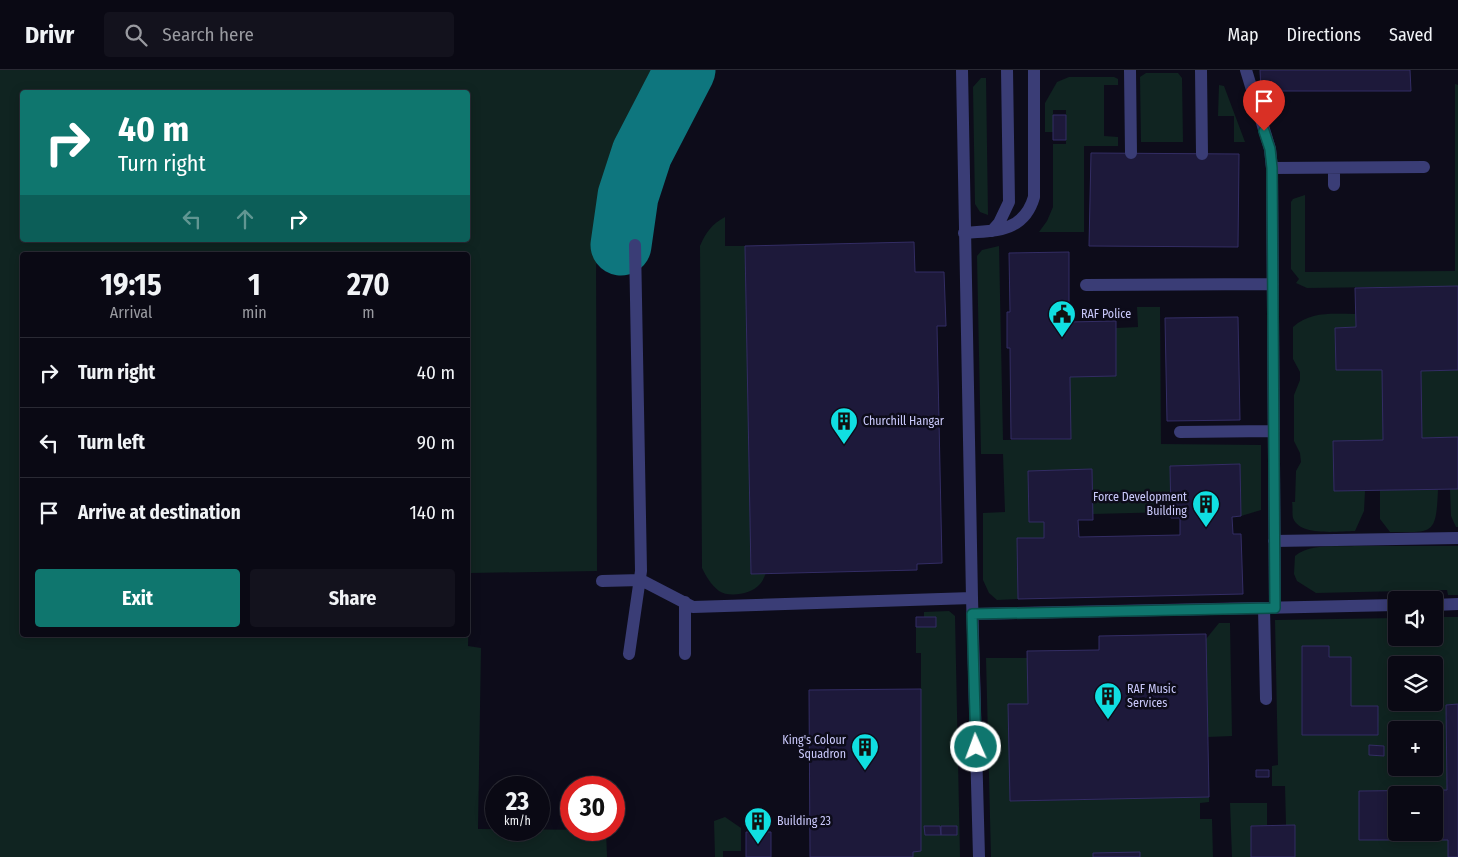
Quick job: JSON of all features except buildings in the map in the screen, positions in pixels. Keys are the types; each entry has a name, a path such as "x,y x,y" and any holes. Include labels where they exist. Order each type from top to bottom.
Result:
{"street":[{"path":"962,70 972,614 979,857"},
{"path":"992,231 999,223 1009,202 1007,70"},
{"path":"964,233 992,231 1015,225 1031,206 1034,196 1034,70"},
{"path":"1130,70 1131,154"},
{"path":"1201,70 1202,154"},
{"path":"1246,70 1270,149 1272,168 1274,541 1266,699"},
{"path":"1272,168 1424,167"},
{"path":"1334,168 1334,185"},
{"path":"629,654 641,580 635,245"},
{"path":"1086,285 1273,284"},
{"path":"1180,432 1274,431"},
{"path":"1274,541 1458,538"},
{"path":"602,581 641,580 693,607 972,598"},
{"path":"685,602 685,654"},
{"path":"1443,605 1458,604"},
{"path":"972,614 1388,605"}],"green space":[{"path":"0,70 656,70 622,136 598,200 596,245 597,571 470,573 470,252 20,252 20,637 468,637 468,646 481,648 478,829 485,829 485,841 550,841 550,830 560,830 560,841 606,841 607,857 0,857"},
{"path":"1146,73 1178,73 1182,78 1183,142 1141,142 1140,77"},
{"path":"1069,77 1114,77 1118,79 1118,85 1104,85 1104,136 1118,137 1118,146 1084,146 1084,232 1039,232 1047,221 1053,207 1053,144 1066,144 1066,110 1053,110 1053,132 1045,132 1045,103 1057,82"},
{"path":"981,78 986,78 988,215 980,212 975,204 973,87"},
{"path":"1455,84 1458,85 1458,286 1307,288 1296,283 1299,279 1291,269 1291,202 1293,199 1305,195 1305,272 1455,271"},
{"path":"1219,85 1224,86 1245,142 1234,142 1234,116 1218,116"},
{"path":"725,217 725,246 745,246 751,574 766,573 762,582 756,587 740,594 729,594 719,591 711,583 702,568 700,246 710,229"},
{"path":"999,246 1003,440 1070,439 1070,377 1116,376 1116,328 1138,327 1137,307 1160,307 1161,444 1261,445 1261,510 1241,516 1239,464 1170,466 1171,512 1093,514 1092,469 1028,471 1029,522 1044,522 1044,538 1017,538 1018,599 997,600 989,593 983,580 983,513 1005,512 1003,454 981,454 977,256 982,250"},
{"path":"1322,314 1355,314 1356,327 1335,328 1336,370 1382,370 1383,440 1333,441 1334,491 1365,491 1364,511 1355,531 1321,532 1303,528 1293,518 1292,502 1295,502 1296,471 1301,462 1300,453 1294,441 1294,395 1300,380 1300,372 1293,359 1293,327 1307,318"},
{"path":"1458,370 1458,437 1422,438 1421,371"},
{"path":"1450,489 1458,489 1458,527 1456,527 1451,516"},
{"path":"1380,490 1438,490 1436,516 1433,524 1424,531 1390,532 1380,519"},
{"path":"1458,546 1458,595 1448,595 1447,590 1316,593 1297,581 1294,574 1295,556 1308,549 1324,547"},
{"path":"949,611 955,616 960,857 913,857 913,852 921,851 921,653 916,653 916,627 936,627 936,617 924,617 924,612"},
{"path":"1443,617 1458,617 1458,704 1446,705 1447,790 1443,790 1443,786 1388,786 1388,791 1359,791 1359,840 1448,840 1448,857 1295,857 1295,825 1286,825 1285,786 1272,786 1272,766 1278,765 1275,620 1388,618 1388,646 1443,646"},
{"path":"1219,623 1230,623 1232,736 1208,737 1206,639"},
{"path":"986,658 1027,658 1028,704 1009,704 1010,801 1209,797 1209,802 1200,803 1200,819 1212,819 1213,857 991,857"},
{"path":"1230,803 1267,803 1267,825 1251,826 1251,857 1232,857"},
{"path":"725,817 741,828 741,851 723,851 723,857 715,857 714,821"}],"taxiway":[{"path":"621,245 628,196 642,153 685,70"}],"place":[{"name":"RAF Police","path":"1062,338"},
{"name":"Churchill Hangar","path":"844,445"},
{"name":"Force Development Building","path":"1206,528"},
{"name":"RAF Music Services","path":"1108,720"},
{"name":"King's Colour Squadron","path":"865,771"},
{"name":"Building 23","path":"758,845"}],"route":[{"path":"976,747 972,614 1275,608 1272,168 1270,149 1264,131"}]}
